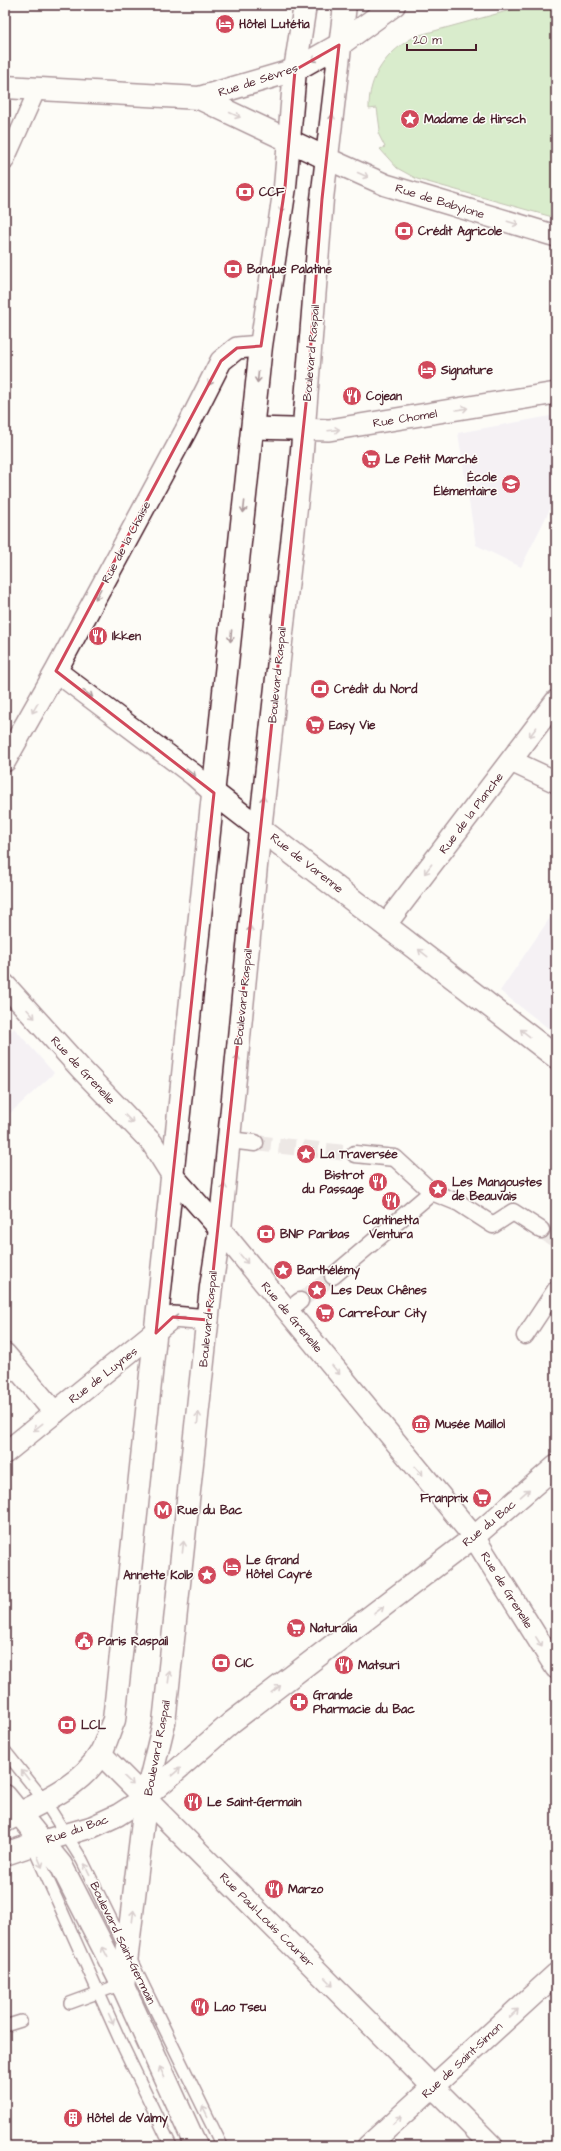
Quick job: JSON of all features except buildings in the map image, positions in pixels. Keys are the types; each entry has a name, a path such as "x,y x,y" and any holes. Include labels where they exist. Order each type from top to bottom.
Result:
{"main road":[{"path":"12,1817 69,1786 89,1770 101,1754 114,1720 261,346 285,187 296,70 305,5"},
{"name":"Boulevard Raspail","path":"123,1986 146,1797 164,1723 208,1320 220,1229 260,828 304,430 322,199 328,159 339,45 345,5"},
{"name":"Rue de Sèvres","path":"5,87 199,98 296,70 339,45 394,5"},
{"name":"Rue de Sèvres","path":"199,98 328,159"},
{"name":"Rue de Varenne","path":"214,793 386,924 556,1057"},
{"name":"Boulevard Saint-Germain","path":"5,1796 12,1817 61,1865 123,1986 196,2146"},
{"name":"Rue du Bac","path":"5,1854 38,1843"}],"street":[{"path":"5,162 38,88"},
{"name":"Rue de Babylone","path":"328,159 386,185 556,236"},
{"name":"Rue de la Chaise","path":"5,761 56,671 185,432 221,361 237,348 261,346"},
{"name":"Rue Chomel","path":"253,428 329,430 556,393"},
{"name":"Rue de Varenne","path":"56,671 194,775 214,793"},
{"name":"Rue de la Planche","path":"386,924 556,701"},
{"path":"511,761 556,782"},
{"name":"Rue de Grenelle","path":"5,985 81,1069 152,1143 172,1175 220,1229 294,1306 474,1537 556,1668"},
{"path":"229,1140 255,1142"},
{"path":"355,1154 395,1158 432,1192 460,1204 492,1225 512,1212 541,1230"},
{"path":"333,1276 432,1192"},
{"path":"525,1336 556,1289"},
{"name":"Rue de Luynes","path":"5,1453 156,1333 173,1317 208,1320"},
{"path":"5,1354 55,1413"},
{"name":"Rue du Bac","path":"38,1843 92,1827 118,1815 146,1797 232,1722 474,1537 556,1466"},
{"name":"Rue Paul-Louis Courier","path":"101,1754 146,1797 492,2146"},
{"name":"Rue de Saint-Simon","path":"368,2146 556,1974"}],"lane":[{"name":"Boulevard Saint-Germain","path":"5,1751 44,1800 82,1860 222,2146"},
{"name":"Boulevard Saint-Germain","path":"38,1843 99,1993 171,2146"},
{"path":"70,2003 123,1986"},
{"path":"5,2026 21,2021"}],"highlighted area":[{"path":"339,45 322,199 307,394 208,1320 173,1317 156,1333 214,793 56,671 221,361 237,348 261,346 285,187 295,70"}],"shaded area":[{"name":"École Élémentaire","path":"556,415 556,497 521,567 476,545 458,433"},
{"path":"556,909 556,1034 500,991"},
{"path":"14,1028 54,1073 5,1118 5,1038"}],"green space":[{"path":"529,5 556,5 556,218 417,179 397,168 380,149 385,147 378,133 380,130 377,108 369,109 372,86 376,75 388,57 406,42 416,36"}],"tunnel":[{"path":"255,1143 355,1154"},
{"path":"541,1230 556,1240"},
{"path":"300,1301 333,1276"}],"place":[{"name":"Hôtel Lutétia","path":"225,24"},
{"name":"Madame de Hirsch","path":"410,119"},
{"name":"CCF","path":"245,192"},
{"name":"Crédit Agricole","path":"404,231"},
{"name":"Banque Palatine","path":"233,269"},
{"name":"Signature","path":"427,370"},
{"name":"Cojean","path":"352,396"},
{"name":"Le Petit Marché","path":"371,459"},
{"name":"École Élémentaire","path":"511,484"},
{"name":"Ikken","path":"98,636"},
{"name":"Crédit du Nord","path":"320,689"},
{"name":"Easy Vie","path":"315,725"},
{"name":"La Traversée","path":"306,1154"},
{"name":"Bistrot du Passage","path":"378,1182"},
{"name":"Les Mangoustes de Beauvais","path":"438,1189"},
{"name":"Cantinetta Ventura","path":"391,1201"},
{"name":"BNP Paribas","path":"266,1234"},
{"name":"Barthélémy","path":"283,1270"},
{"name":"Les Deux Chênes","path":"317,1290"},
{"name":"Carrefour City","path":"325,1313"},
{"name":"Musée Maillol","path":"421,1424"},
{"name":"Franprix","path":"482,1498"},
{"name":"Rue du Bac","path":"163,1510"},
{"name":"Le Grand Hôtel Cayré","path":"232,1567"},
{"name":"Annette Kolb","path":"207,1575"},
{"name":"Naturalia","path":"296,1628"},
{"name":"Paris Raspail","path":"84,1641"},
{"name":"CIC","path":"221,1663"},
{"name":"Matsuri","path":"344,1665"},
{"name":"Grande Pharmacie du Bac","path":"299,1702"},
{"name":"LCL","path":"67,1725"},
{"name":"Le Saint-Germain","path":"193,1802"},
{"name":"Marzo","path":"274,1889"},
{"name":"Lao Tseu","path":"200,2007"},
{"name":"Hôtel de Valmy","path":"73,2118"}]}
